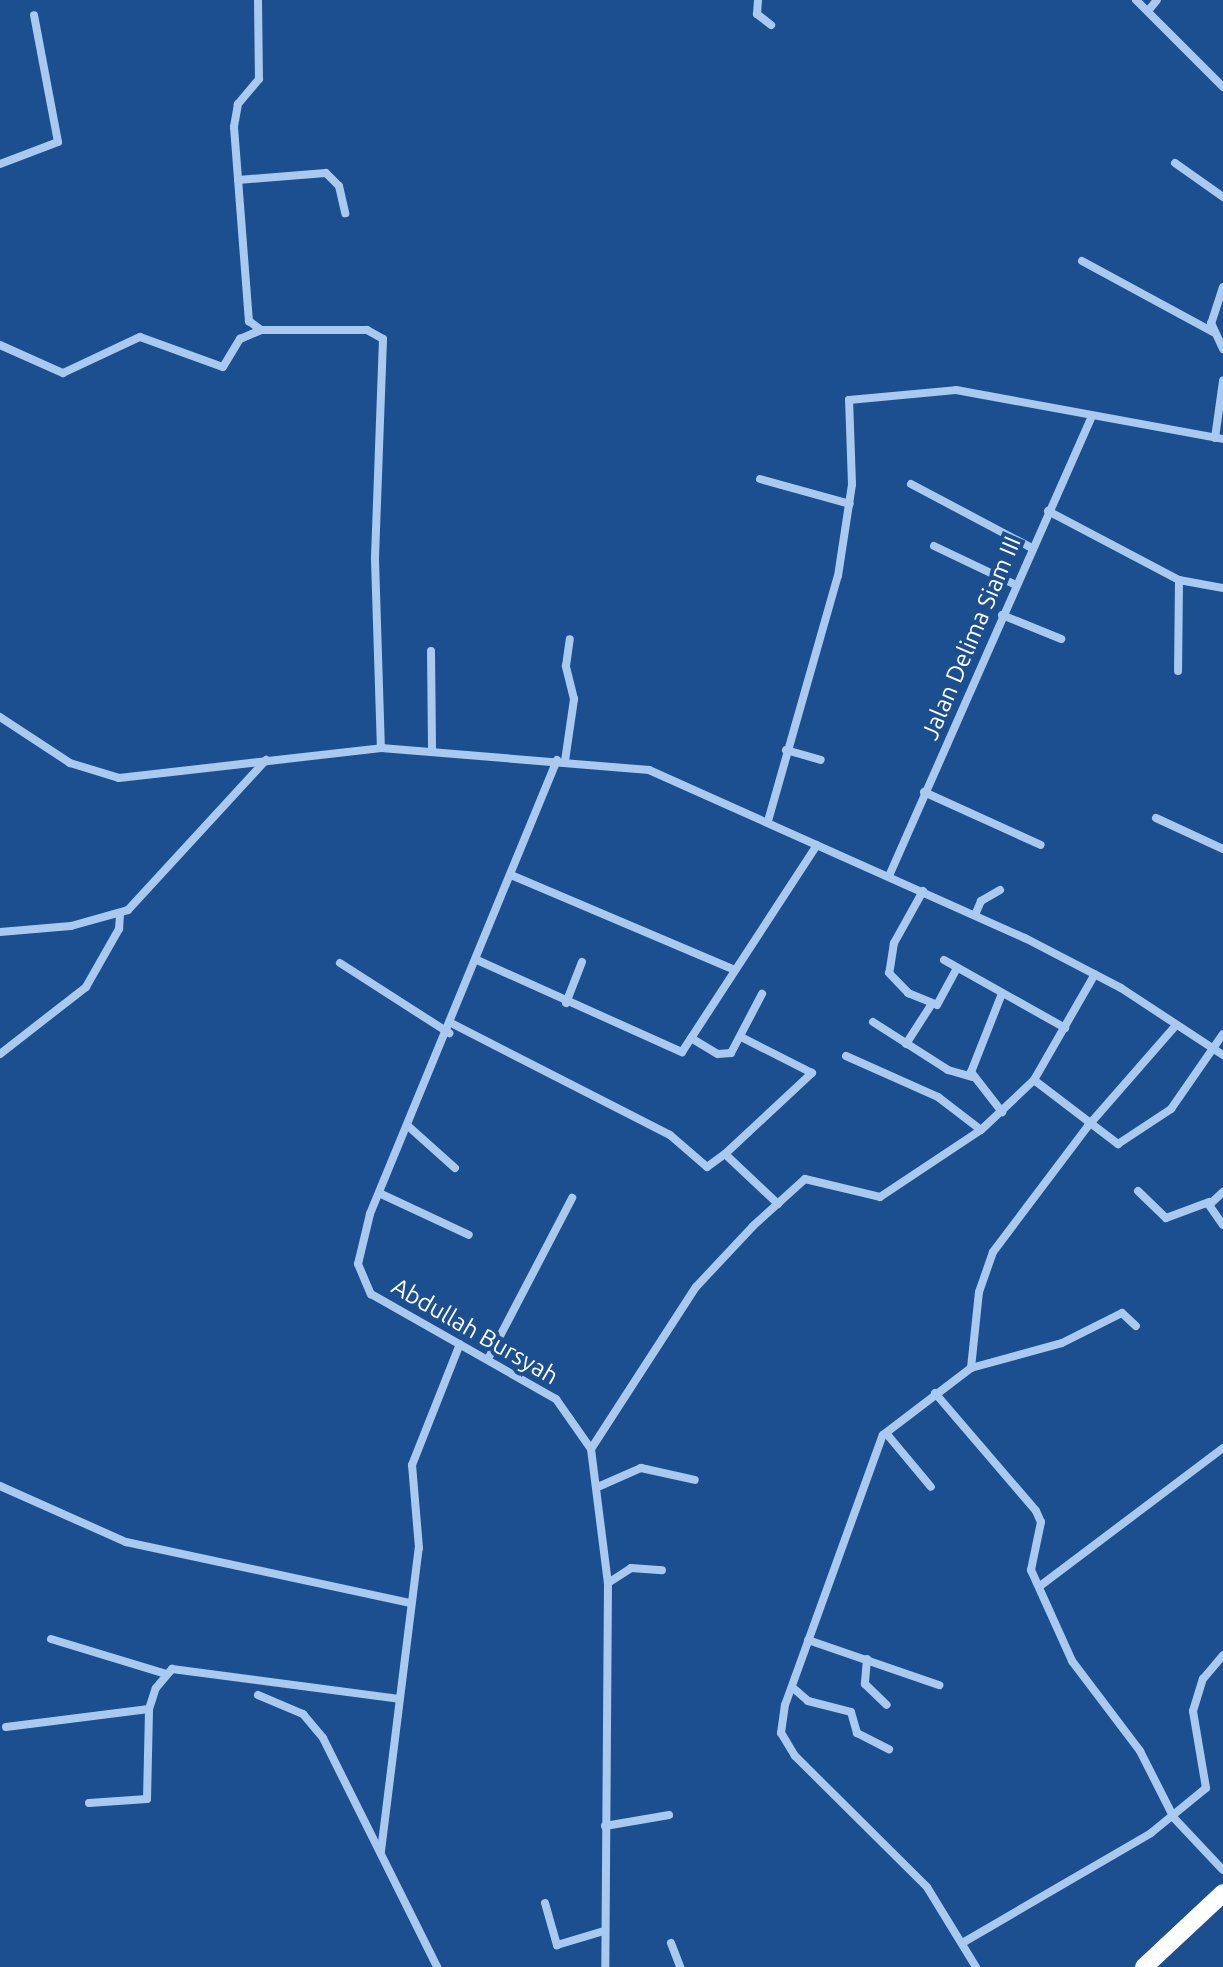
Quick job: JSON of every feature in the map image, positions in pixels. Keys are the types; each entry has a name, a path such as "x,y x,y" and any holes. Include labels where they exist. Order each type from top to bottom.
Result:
{"highway":[{"path":"1144,1967 1223,1893"},
{"path":"1163,1967 1223,1910"}],"street":[{"path":"258,0 259,79 236,110 247,307 250,324 261,330"},
{"path":"758,0 757,14 771,25"},
{"path":"1136,0 1223,87"},
{"path":"1148,11 1157,0"},
{"path":"0,164 58,142 34,15"},
{"path":"1175,163 1223,197"},
{"path":"238,180 326,173 339,186 345,213"},
{"path":"1082,261 1213,332 1223,349"},
{"path":"1213,332 1223,287"},
{"path":"0,345 58,373 140,337 223,367 240,339 261,330 367,330 383,339 375,560 381,748"},
{"path":"768,821 786,750 832,604 850,504 846,407 851,398 956,390 1219,438 1223,381"},
{"name":"Jalan Delima Siam III","path":"889,876 1092,416"},
{"path":"760,479 850,504"},
{"path":"911,484 1032,548"},
{"path":"1048,511 1179,580 1223,588"},
{"path":"934,546 1016,585"},
{"path":"1178,671 1179,580"},
{"path":"1002,615 1061,639"},
{"name":"Abdullah Bursyah","path":"570,639 566,666 574,699 561,761 511,875 453,1024 379,1193 362,1242 363,1284 556,1399 591,1449 600,1486 608,1583 605,1967"},
{"path":"431,651 432,750"},
{"path":"0,717 70,763 111,777 381,748 649,770 923,891 1095,974 1219,1052"},
{"path":"786,750 821,760"},
{"path":"0,932 120,914 142,899 267,760"},
{"path":"924,792 1041,845"},
{"path":"1156,818 1223,849"},
{"path":"477,960 676,1052 691,1038 732,969 817,845"},
{"path":"511,875 732,969"},
{"path":"975,915 981,901 1000,890"},
{"path":"923,891 887,969 901,989 931,1005"},
{"path":"0,1054 86,987 119,929 120,914"},
{"path":"944,960 1001,996 1065,1028"},
{"path":"566,1003 582,962"},
{"path":"340,963 449,1033"},
{"path":"906,1044 931,1005 941,1002 957,968"},
{"path":"591,1449 696,1287 778,1204 810,1177 871,1198 891,1193 981,1130 1034,1080 1095,974"},
{"path":"691,1038 725,1055 741,1037 762,994"},
{"path":"972,1077 973,1059 1001,996"},
{"path":"873,1022 906,1044 972,1077 1002,1112"},
{"path":"453,1024 670,1135 707,1167 812,1073 741,1037"},
{"path":"971,1368 988,1263 1088,1126 1176,1025"},
{"path":"1034,1080 1088,1126 1116,1143 1142,1131 1171,1109 1219,1052 1223,1034"},
{"path":"846,1056 938,1097 981,1130"},
{"path":"408,1126 455,1168"},
{"path":"725,1154 778,1204"},
{"path":"1138,1191 1166,1218 1209,1202 1223,1192"},
{"path":"379,1193 469,1235"},
{"path":"488,1359 572,1198"},
{"path":"1209,1202 1223,1225"},
{"path":"976,1967 964,1942 927,1887 783,1739 792,1687 886,1433 971,1368 1062,1343 1124,1313 1136,1326"},
{"path":"381,1851 419,1538 412,1465 460,1344"},
{"path":"935,1393 1040,1517 1031,1566 1072,1661 1140,1751 1174,1818 1223,1870"},
{"path":"886,1433 931,1487"},
{"path":"1040,1586 1223,1448"},
{"path":"600,1486 641,1468 695,1480"},
{"path":"0,1486 126,1542 410,1603"},
{"path":"608,1583 631,1568 662,1570"},
{"path":"51,1639 166,1674 190,1668 231,1679 399,1699"},
{"path":"808,1640 939,1685"},
{"path":"964,1942 1174,1818 1208,1784 1194,1704 1223,1655"},
{"path":"867,1659 866,1687 887,1705"},
{"path":"89,1803 147,1799 149,1709 166,1674"},
{"path":"792,1687 803,1699 851,1712 857,1733 889,1749"},
{"path":"258,1695 313,1725 381,1851 437,1967"},
{"path":"6,1727 149,1709"},
{"path":"605,1826 669,1815"},
{"path":"545,1903 557,1945 604,1931"},
{"path":"671,1943 680,1967"}]}
